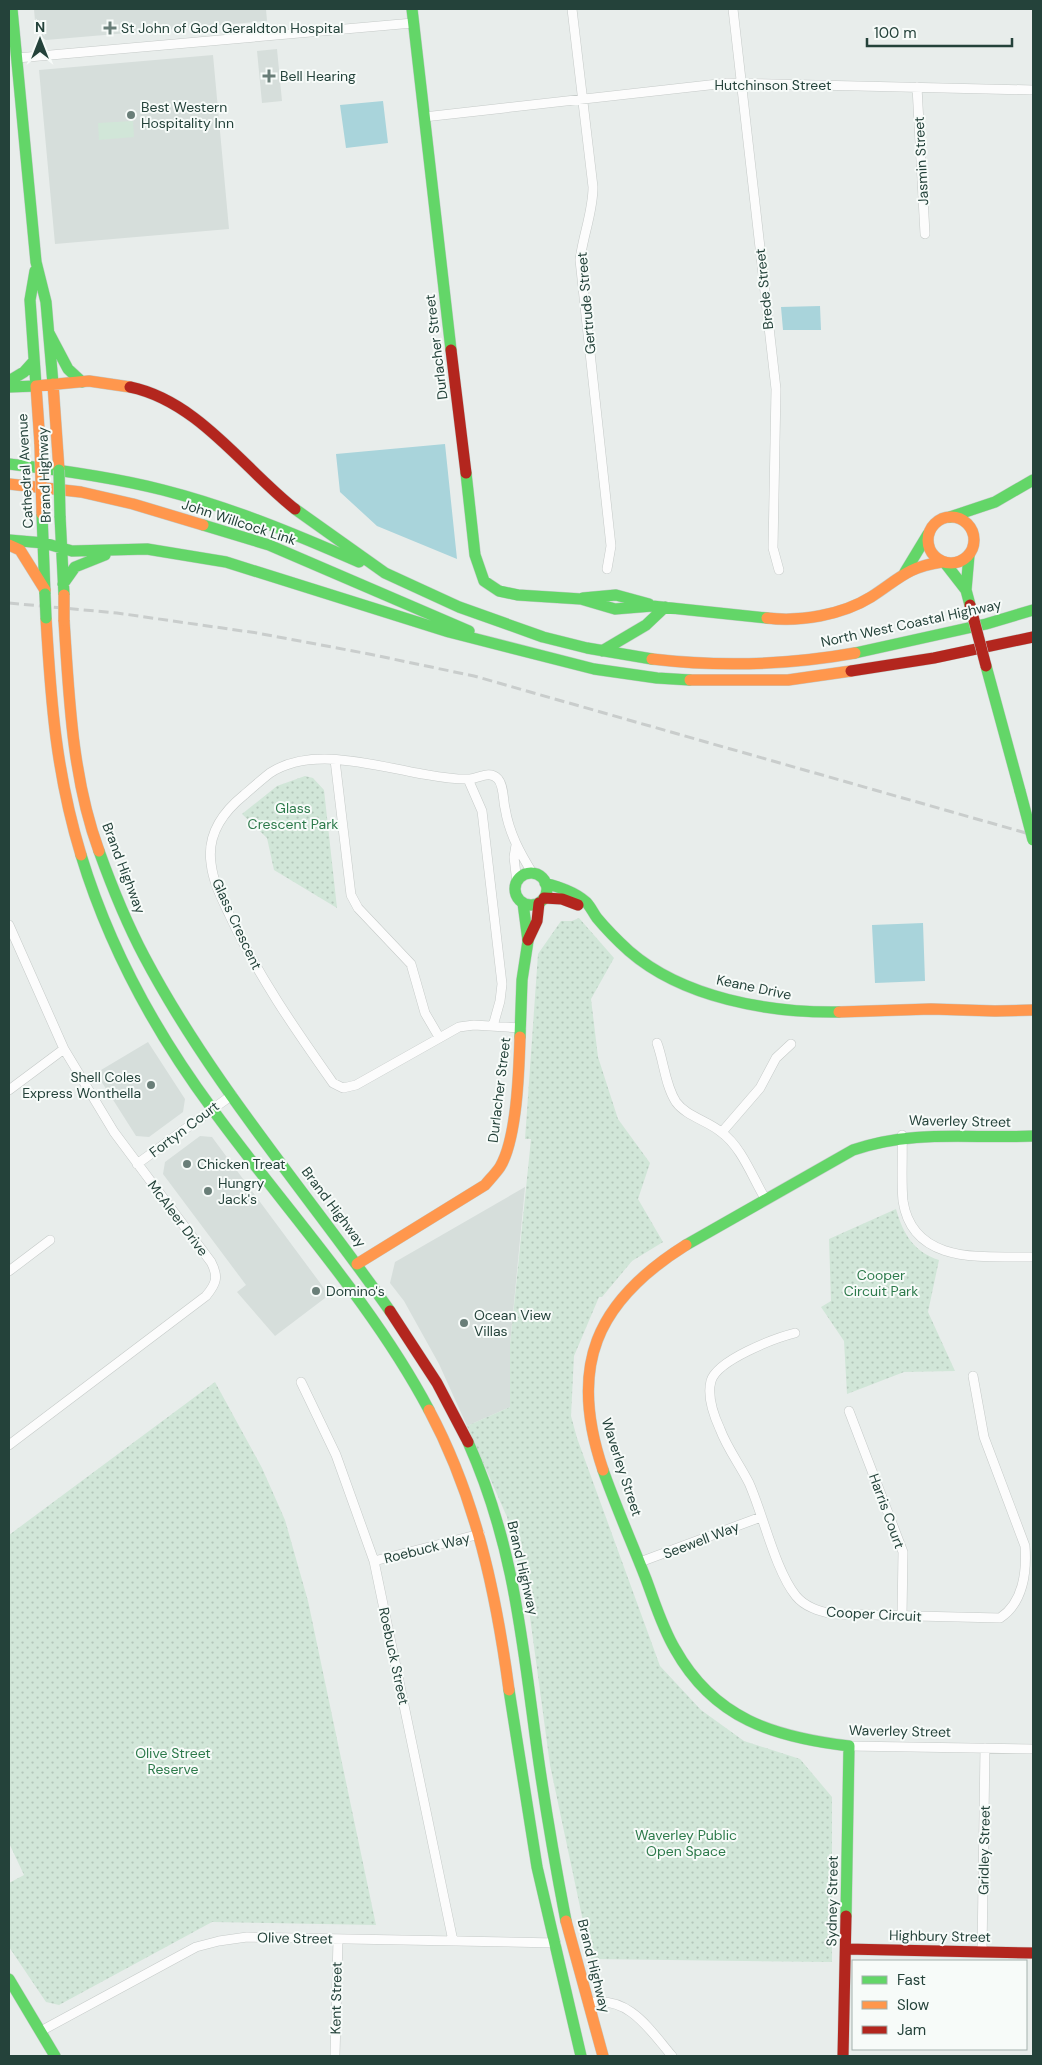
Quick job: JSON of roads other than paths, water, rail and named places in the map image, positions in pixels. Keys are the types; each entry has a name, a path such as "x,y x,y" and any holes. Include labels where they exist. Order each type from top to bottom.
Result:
{"main road":[{"name":"Cathedral Avenue","path":"12,9 36,262 46,302 53,384"},
{"name":"Durlacher Street","path":"412,9 475,555 484,581 499,591 518,595 581,599 602,595 624,594 652,606 761,619 798,619 831,613 856,604 905,572 921,565 944,562"},
{"name":"Cathedral Avenue","path":"36,262 30,300 40,444 52,723 67,804 80,856 121,961 170,1048 212,1108"},
{"path":"49,333 68,369 82,382"},
{"path":"9,381 24,372 34,360"},
{"path":"9,387 105,381 147,391 176,404 212,430 283,500 388,575"},
{"name":"Brand Highway","path":"53,384 59,446 64,620 73,742 82,791 98,847 122,909 148,961 202,1052 357,1264 410,1340 462,1430 500,1531 521,1626 539,1761 572,1943 603,2056"},
{"name":"John Willcock Link","path":"9,464 82,473 184,495 322,545 388,575"},
{"path":"966,590 944,562 930,550 928,544 930,531 938,521 995,502 1033,480"},
{"name":"John Willcock Link","path":"9,484 81,492 133,504 269,545 505,645"},
{"path":"950,517 963,521 972,530 974,543 969,555 966,590 1033,840"},
{"name":"Durlacher Street","path":"905,572 930,531"},
{"path":"9,540 44,543 62,549 116,551 147,549 226,562 440,629 594,669 657,678 722,681 788,680 934,658 1033,638"},
{"path":"9,545 20,550 45,592"},
{"path":"63,590 68,571 76,565 116,551"},
{"path":"944,562 958,562 969,555"},
{"name":"North West Coastal Highway","path":"388,575 498,624 602,651 665,660 742,663 810,660 893,645 1010,618 1033,610"},
{"path":"602,651 646,625 665,607"},
{"path":"533,874 540,876 545,883 546,890 541,900 531,905 524,903 516,894 517,883 522,877 533,874"},
{"name":"Keane Drive","path":"545,883 575,894 588,903 592,912 622,947 654,969 695,988 730,1000 770,1009 807,1012 932,1009 997,1012 1033,1010"},
{"name":"Durlacher Street","path":"528,941 532,938 538,921 541,900"},
{"name":"Keane Drive","path":"541,900 575,903 582,909 592,912"},
{"name":"Durlacher Street","path":"357,1264 486,1185 500,1167 509,1146 514,1114 521,1028 522,980 528,941 524,903"},
{"name":"Keane Drive","path":"997,1012 1033,1020"},
{"path":"212,1108 339,1275 410,1373 464,1484 493,1580 501,1624 526,1804 552,1943 581,2056"},
{"name":"Waverley Street","path":"850,1746 804,1741 773,1733 743,1719 718,1702 698,1682 679,1657 595,1444 588,1410 588,1377 599,1334 610,1313 627,1290 656,1263 853,1150 876,1140 902,1135 1033,1136"},
{"name":"Sydney Street","path":"844,2056 850,1746"},
{"name":"Highbury Street","path":"846,1949 1033,1953"},
{"path":"9,1979 56,2056"}],"street":[{"name":"Gertrude Street","path":"572,9 593,204 582,241 580,260 611,546 607,570"},
{"name":"Brede Street","path":"733,9 776,389 773,548 779,570"},
{"path":"16,58 414,23"},
{"name":"Hutchinson Street","path":"424,117 741,83 1033,90"},
{"name":"Jasmin Street","path":"917,87 925,234"},
{"name":"Glass Crescent","path":"516,845 505,810 501,785 498,779 491,775 468,779 445,778 335,760 315,760 296,762 271,772 234,803 219,821 212,839 210,862 217,887 245,949 274,997 333,1083 343,1088 356,1085 438,1037 459,1028 474,1025 521,1028"},
{"path":"335,760 351,895 358,908 410,964 425,1013 438,1037"},
{"name":"Durlacher Street","path":"468,779 482,811 502,984 500,1001 493,1026"},
{"path":"516,845 533,874"},
{"path":"516,845 514,857 517,883"},
{"name":"McAleer Drive","path":"9,925 64,1049 114,1132 212,1262 217,1273 215,1285 206,1296 9,1445"},
{"path":"657,1043 670,1090 678,1104 722,1132 734,1146 766,1200"},
{"path":"722,1132 760,1088 776,1058 791,1044"},
{"path":"9,1090 64,1049"},
{"name":"Fortyn Court","path":"137,1164 232,1095"},
{"path":"902,1135 904,1201 908,1218 921,1237 937,1249 954,1254 1033,1256"},
{"path":"9,1271 50,1240"},
{"name":"Durlacher Street","path":"339,1275 357,1264"},
{"name":"Cooper Circuit","path":"795,1333 771,1339 720,1368 712,1379 709,1393 720,1429 749,1484 785,1576 796,1596 812,1609 832,1614 1000,1618 1012,1611 1018,1599 1026,1562 1025,1546 984,1437 973,1376"},
{"name":"Roebuck Street","path":"301,1382 336,1454 374,1561 453,1941"},
{"name":"Harris Court","path":"849,1411 903,1552 902,1616"},
{"name":"Seewell Way","path":"640,1562 761,1517"},
{"name":"Roebuck Way","path":"374,1561 480,1534"},
{"name":"Waverley Street","path":"850,1746 1033,1749"},
{"name":"Gridley Street","path":"982,1952 986,1748"},
{"name":"Olive Street","path":"41,2031 196,1947 219,1941 247,1937 572,1943"},
{"name":"Kent Street","path":"335,2056 338,1939"},
{"path":"588,2003 608,2001 622,2004 638,2016 672,2056"}],"water":[{"path":"383,101 388,143 346,148 340,105"},
{"path":"820,306 821,330 783,330 781,307"},
{"path":"445,444 457,559 377,526 340,492 336,454"},
{"path":"923,923 925,981 875,983 872,925"}],"railway":[{"path":"9,603 117,613 257,633 474,676 1033,835"}],"place":[{"name":"St John of God Geraldton Hospital","path":"110,28"},
{"name":"Bell Hearing","path":"269,76"},
{"name":"Best Western Hospitality Inn","path":"131,115"},
{"name":"Shell Coles Express Wonthella","path":"151,1085"},
{"name":"Chicken Treat","path":"187,1164"},
{"name":"Hungry Jack's","path":"208,1191"},
{"name":"Domino's","path":"316,1291"},
{"name":"Ocean View Villas","path":"464,1323"}],"park label":[{"name":"Glass Crescent Park","path":"293,816"},
{"name":"Cooper Circuit Park","path":"881,1284"},
{"name":"Olive Street Reserve","path":"173,1762"},
{"name":"Waverley Public Open Space","path":"686,1844"}]}
